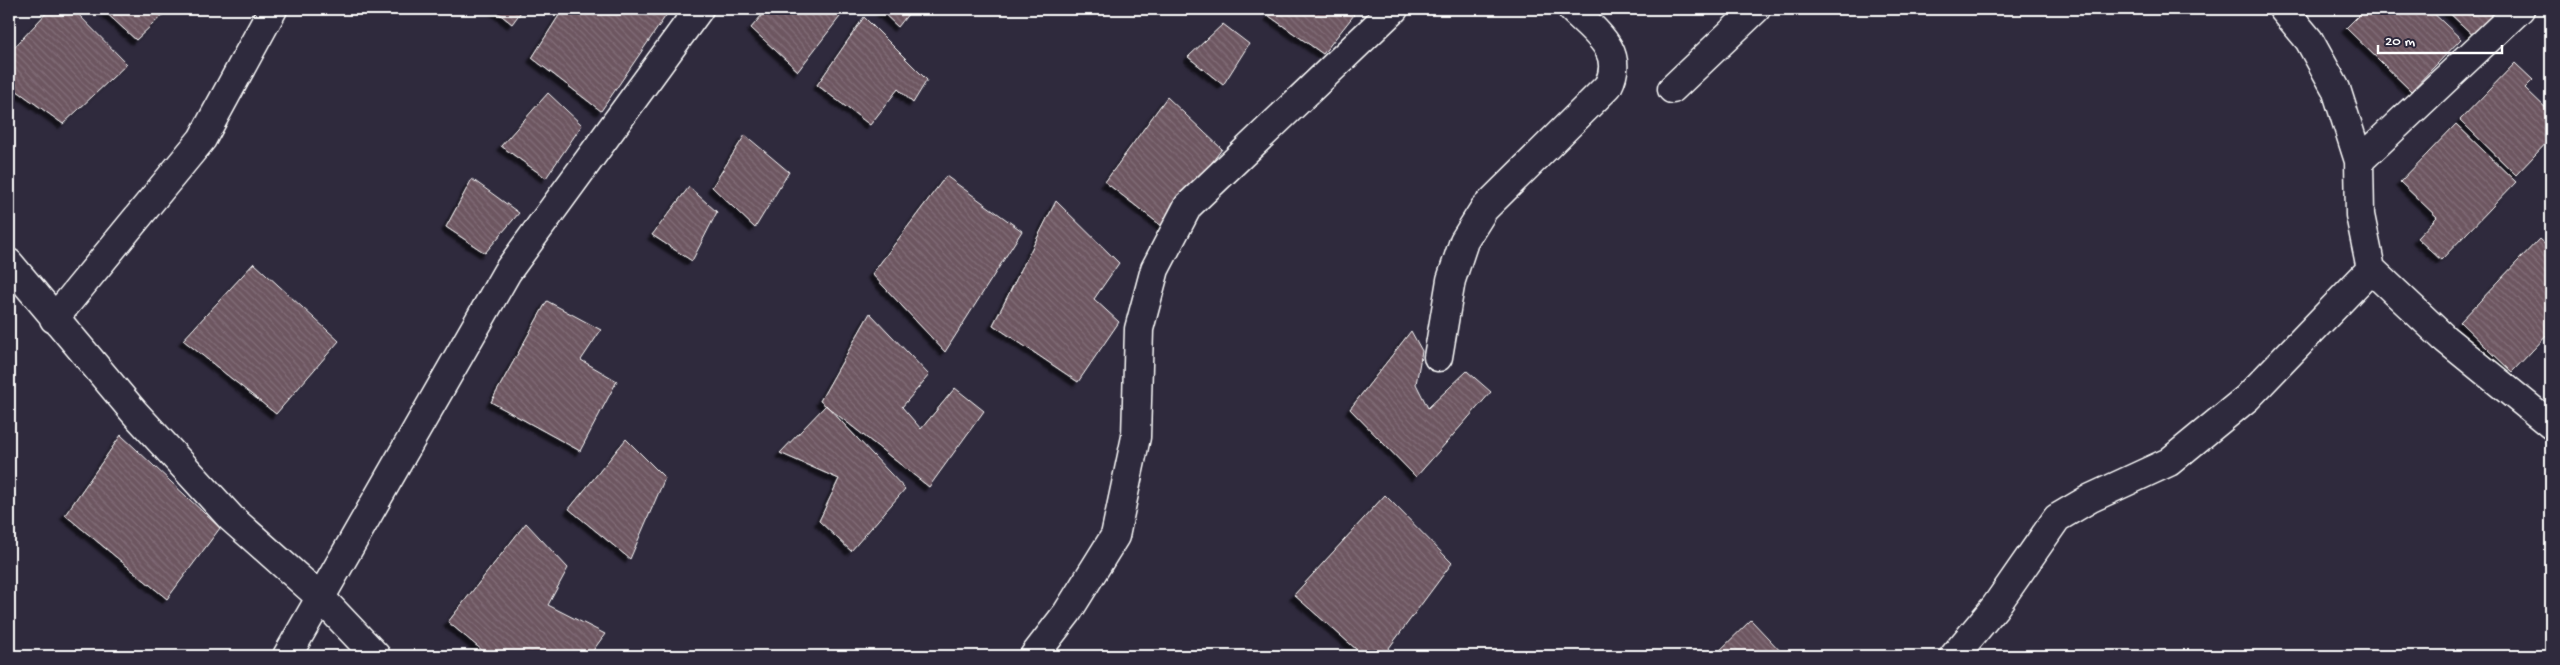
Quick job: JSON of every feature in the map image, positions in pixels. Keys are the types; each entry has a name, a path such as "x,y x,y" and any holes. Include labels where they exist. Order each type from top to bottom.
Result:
{"street":[{"path":"54,319 202,139 273,9"},
{"path":"287,656 507,272 699,9"},
{"path":"1034,656 1067,613 1115,536 1136,437 1139,329 1155,269 1188,206 1394,9"},
{"path":"1438,357 1451,280 1464,240 1484,209 1608,86 1613,76 1614,60 1608,44 1572,9"},
{"path":"1672,89 1756,9"},
{"path":"2283,9 2309,40 2336,89 2358,161 2360,215 2371,269 2444,338 2551,425"},
{"path":"2358,161 2520,9"},
{"path":"9,263 54,319 134,412 230,518 321,598 376,656"},
{"path":"1954,656 1995,607 2057,518 2100,494 2169,462 2247,398 2371,269"}],"building":[{"path":"50,9 73,9 127,64 63,124 9,85 9,53"},
{"path":"102,9 169,9 136,40"},
{"path":"493,9 523,9 512,24"},
{"path":"563,9 660,9 667,14 601,111 532,58"},
{"path":"767,9 846,9 798,71 751,28"},
{"path":"879,9 912,9 898,27"},
{"path":"1274,9 1348,9 1354,15 1323,54 1269,16"},
{"path":"2365,9 2429,9 2461,39 2411,91 2346,28"},
{"path":"2445,9 2507,9 2477,39"},
{"path":"864,17 927,80 913,103 898,89 870,125 817,85"},
{"path":"1223,24 1249,44 1223,85 1188,57"},
{"path":"2515,63 2533,80 2525,88 2551,113 2551,138 2516,175 2460,120"},
{"path":"548,93 582,125 546,178 501,146"},
{"path":"1167,97 1222,149 1163,227 1105,182"},
{"path":"2456,124 2516,182 2441,260 2417,238 2437,217 2400,182"},
{"path":"745,135 789,172 755,228 712,187"},
{"path":"946,176 1022,231 945,352 872,274"},
{"path":"472,179 519,213 485,253 446,227"},
{"path":"689,187 717,212 692,261 652,235"},
{"path":"1056,201 1119,263 1094,299 1119,322 1078,382 993,325"},
{"path":"2539,239 2551,250 2551,331 2512,372 2460,322"},
{"path":"254,263 339,341 276,414 183,340"},
{"path":"547,301 601,330 581,360 617,381 580,451 491,402"},
{"path":"870,313 929,375 902,407 921,429 955,388 984,411 929,487 820,401"},
{"path":"1411,331 1422,351 1416,384 1428,408 1467,371 1491,392 1416,477 1350,409"},
{"path":"826,405 905,489 851,551 819,521 839,479 780,453"},
{"path":"121,435 220,528 167,599 65,515"},
{"path":"626,439 665,478 630,559 569,509"},
{"path":"1385,495 1452,563 1383,656 1364,656 1294,595"},
{"path":"526,523 568,568 548,605 605,634 589,656 489,656 448,622"},
{"path":"1751,620 1785,656 1714,656"}]}
